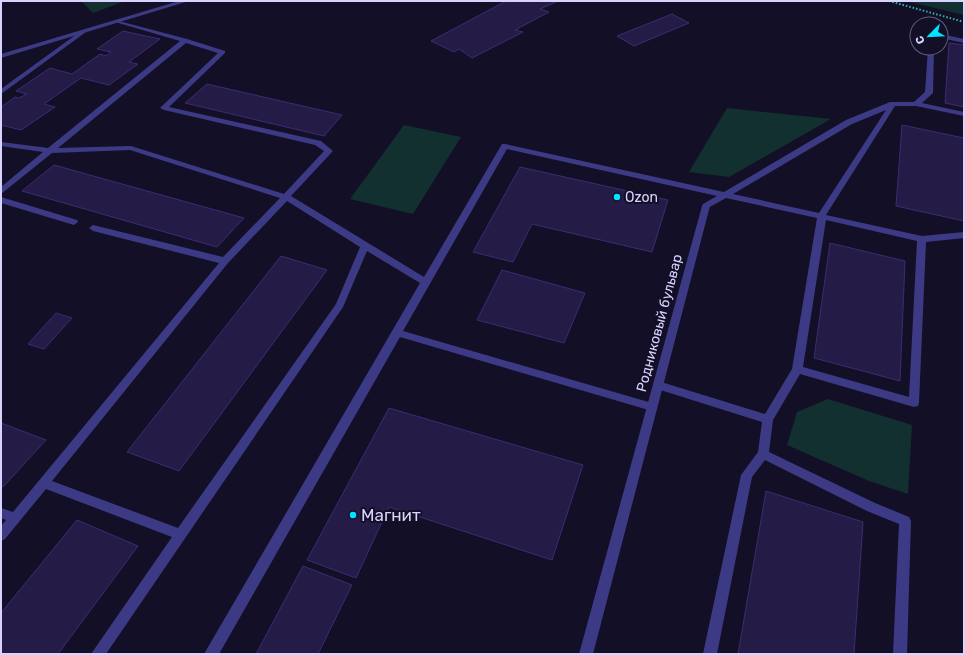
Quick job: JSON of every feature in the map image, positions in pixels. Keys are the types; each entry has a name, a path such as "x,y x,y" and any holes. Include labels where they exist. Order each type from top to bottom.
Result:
{"street":[{"path":"1,56 175,3 186,1"},
{"path":"1,535 225,261 329,152 318,143 164,108 224,52 117,21"},
{"path":"1,92 83,32"},
{"path":"949,38 964,41"},
{"path":"1,191 186,40"},
{"path":"916,104 929,93 931,56"},
{"path":"710,654 747,475 763,454 768,419 797,369 822,215 893,104 916,104 964,114"},
{"name":"Родниковый бульвар","path":"586,654 706,206 849,122 893,104"},
{"path":"1,144 51,151 131,148 286,197 427,283"},
{"path":"211,654 505,146 822,215 922,239 964,235"},
{"path":"1,200 74,222"},
{"path":"93,228 225,261"},
{"path":"797,369 914,403 922,239"},
{"path":"98,654 340,305 365,246"},
{"path":"397,333 652,407"},
{"path":"658,386 768,419"},
{"path":"763,454 871,507 905,521 900,654"},
{"path":"42,483 180,535"},
{"path":"1,513 15,518"}],"path":[{"path":"889,1 964,22"}],"green space":[{"path":"81,1 125,1 93,13"},
{"path":"906,1 964,1 964,15"},
{"path":"727,108 831,119 729,177 689,172"},
{"path":"404,125 461,137 413,214 350,199"},
{"path":"828,399 912,425 908,494 869,481 787,445 797,412"}],"building":[{"path":"506,1 558,1 540,9 549,12 515,30 523,32 472,58 459,49 454,52 431,41"},
{"path":"672,14 689,23 634,46 617,36"},
{"path":"123,31 160,39 129,62 138,64 109,85 81,78 44,104 55,107 21,130 1,125 1,107 15,97 19,98 27,94 16,91 50,68 72,74 100,54 106,56 111,52 97,49"},
{"path":"949,43 964,45 964,107 945,103"},
{"path":"207,84 342,115 324,136 185,103"},
{"path":"902,125 964,138 964,221 896,206"},
{"path":"54,165 244,218 217,247 22,191"},
{"path":"520,167 668,200 652,252 532,224 513,262 473,252"},
{"path":"830,243 905,261 900,381 814,358"},
{"path":"281,256 327,270 179,471 127,452"},
{"path":"502,270 585,293 564,343 477,320"},
{"path":"56,313 72,318 44,349 28,344"},
{"path":"389,408 583,465 552,560 389,507 356,578 307,560"},
{"path":"1,423 46,440 3,487 1,486"},
{"path":"766,491 863,522 854,654 738,654"},
{"path":"77,520 138,546 58,654 1,654 1,613"},
{"path":"303,566 352,585 318,654 256,654"}],"place":[{"name":"Ozon","path":"617,197"},
{"name":"Магнит","path":"353,515"}]}
